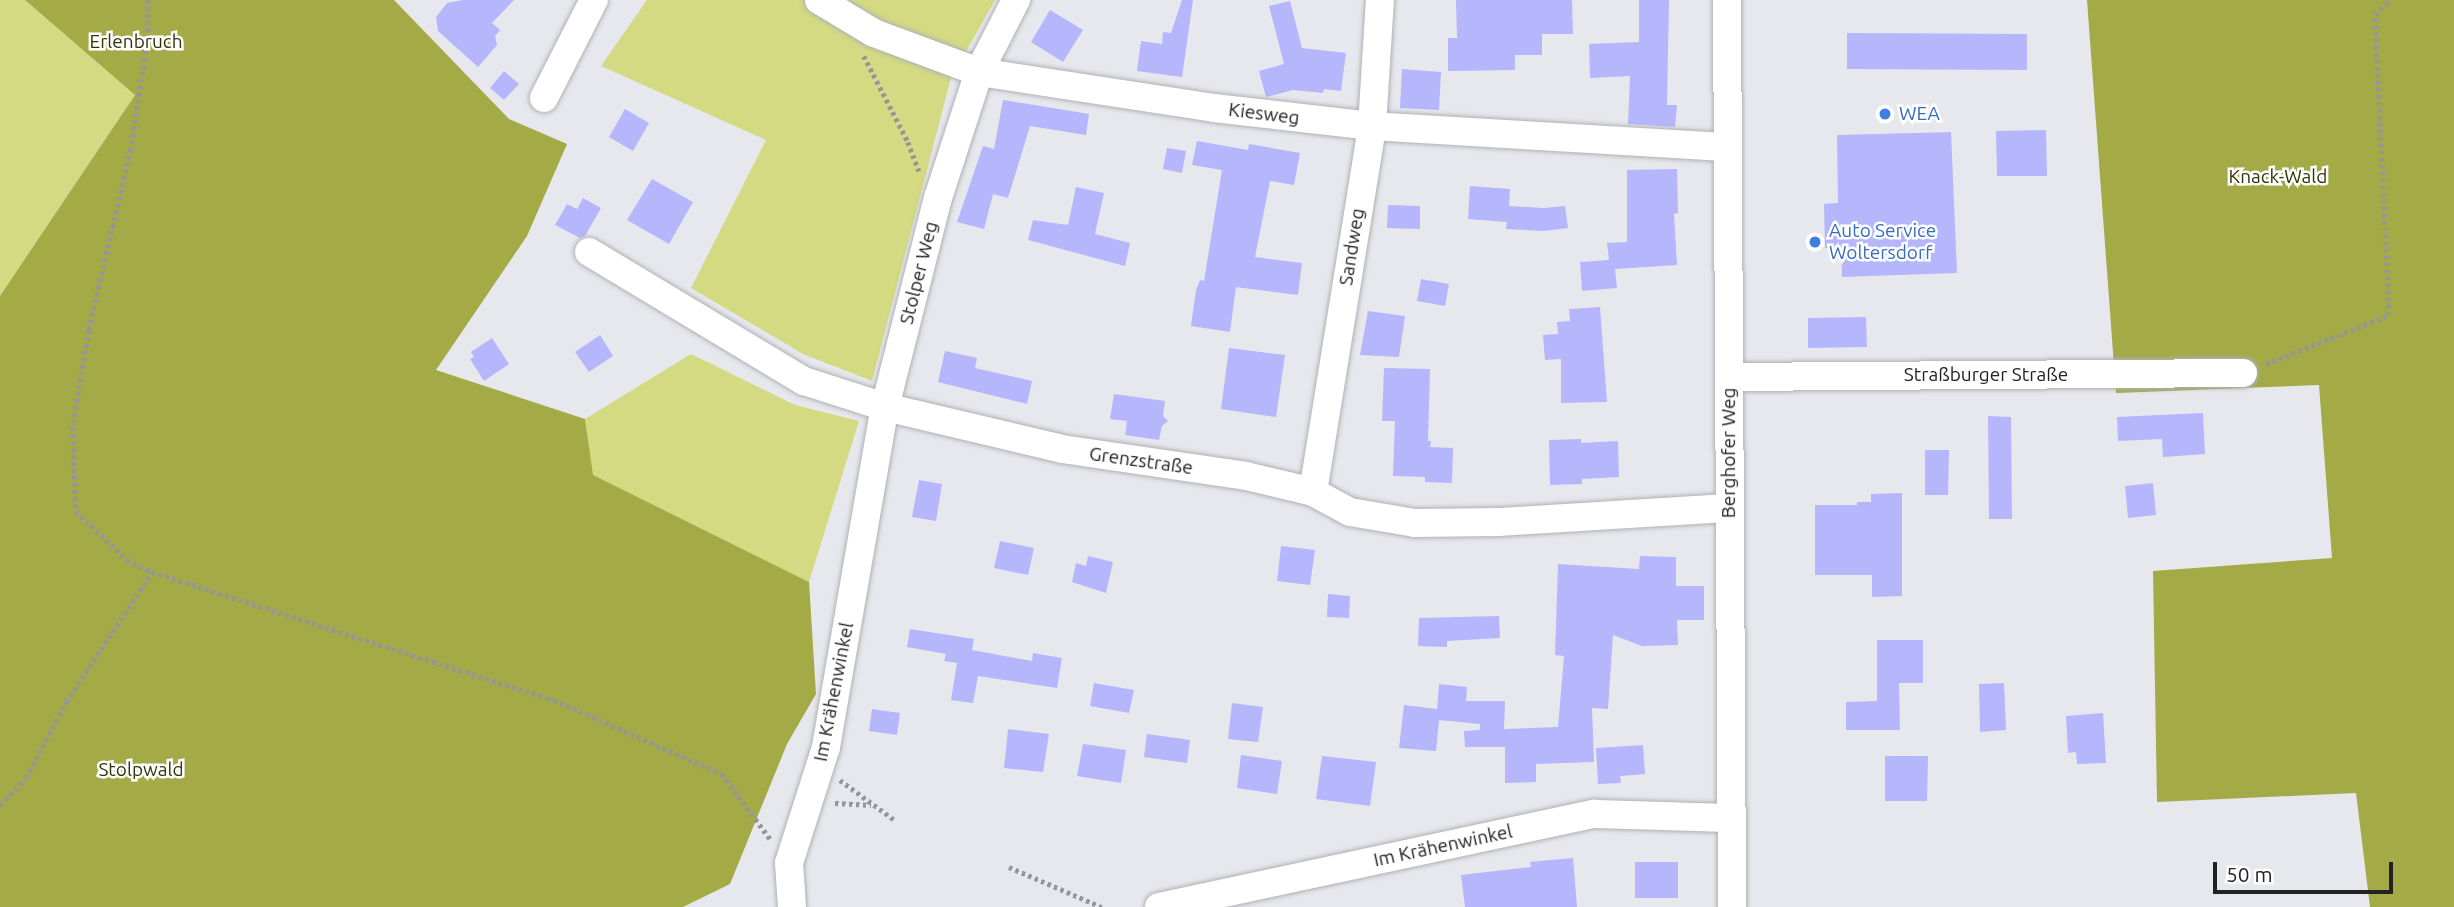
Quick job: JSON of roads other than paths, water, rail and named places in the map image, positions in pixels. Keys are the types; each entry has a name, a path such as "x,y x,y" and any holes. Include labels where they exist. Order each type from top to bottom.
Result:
{"street":[{"path":"544,99 594,0"},
{"name":"Kiesweg","path":"819,0 874,33 979,72 1214,108 1372,126 1727,147"},
{"name":"Stolper Weg","path":"859,557 885,407 938,198 979,72 1016,0"},
{"name":"Sandweg","path":"1313,492 1372,126 1380,0"},
{"name":"Berghofer Weg","path":"1727,0 1732,907"},
{"name":"Grenzstraße","path":"589,252 804,381 885,407 1062,449 1246,476 1313,492 1350,512 1415,523 1499,522 1730,508"},
{"name":"Straßburger Straße","path":"1729,377 2243,373"},
{"name":"Im Krähenwinkel","path":"792,907 789,863 826,747 859,557"},
{"name":"Im Krähenwinkel","path":"1165,906 1594,814 1731,818"},
{"path":"774,907 789,863"}],"place":[{"name":"WEA","path":"1885,114"},
{"name":"Auto Service Woltersdorf","path":"1815,242"}],"park label":[{"name":"Erlenbruch","path":"136,42"},
{"name":"Knack-Wald","path":"2278,177"},
{"name":"Stolpwald","path":"141,770"}]}
